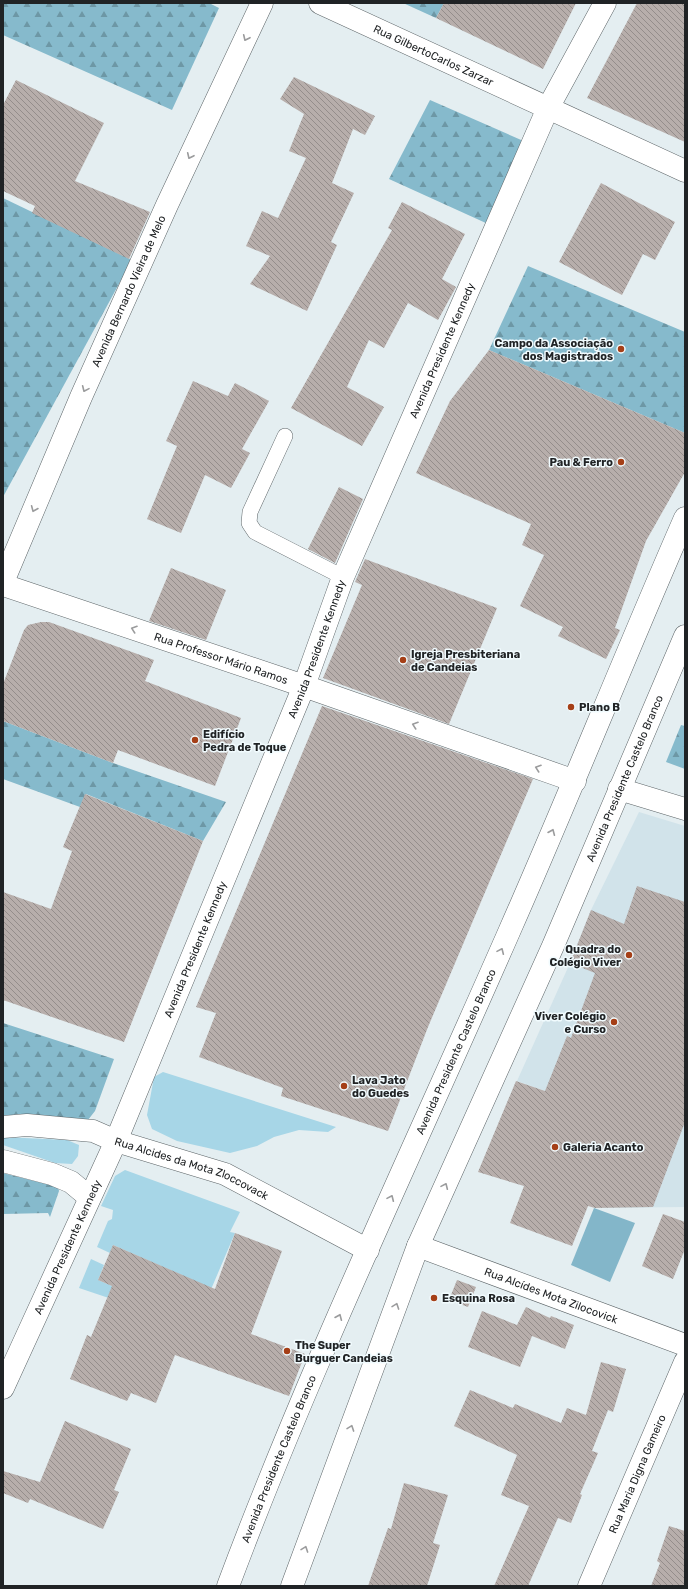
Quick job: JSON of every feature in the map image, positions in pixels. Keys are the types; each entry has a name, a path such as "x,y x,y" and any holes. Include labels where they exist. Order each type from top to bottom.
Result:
{"street":[{"name":"Avenida Bernardo Vieira de Melo","path":"3,583 81,398 164,213 262,3"},
{"name":"Rua GilbertoCarlos Zarzar","path":"320,3 685,170"},
{"name":"Avenida Presidente Kennedy","path":"3,1388 89,1197 116,1141 304,686 343,577 548,108 605,3"},
{"name":"Avenida Presidente Castelo Branco","path":"228,1586 264,1491 574,781 685,520"},
{"name":"Rua Professor Mário Ramos","path":"3,583 304,686 574,781"},
{"name":"Avenida Presidente Castelo Branco","path":"292,1586 418,1246 553,946 685,636"},
{"path":"619,789 685,809"},
{"name":"Rua Alcides da Mota Zloccovack","path":"3,1127 27,1125 93,1131 116,1141 225,1174 368,1250"},
{"path":"3,1162 52,1174 70,1182 89,1197"},
{"name":"Rua Alcídes Mota Zilocovick","path":"418,1246 685,1345"},
{"name":"Rua Maria Digna Gameiro","path":"589,1586 685,1362"}],"lane":[{"path":"285,436 250,512 249,523 255,532 343,577"}],"shaded area":[{"name":"Viver Colégio e Curso","path":"639,812 685,826 685,1207 594,1208 632,1122 517,1081 570,963 591,910"},
{"path":"163,1072 336,1127 328,1132 299,1130 274,1137 257,1146 230,1153 177,1141 152,1129 147,1115 154,1077"},
{"path":"3,1137 67,1140 79,1145 78,1156 72,1164 55,1163 3,1145"},
{"path":"125,1170 240,1212 230,1232 235,1233 195,1327 79,1288 91,1259 104,1265 98,1280 169,1310 184,1276 113,1245 110,1253 97,1247 108,1221 112,1219 113,1210 101,1206 115,1176"},
{"path":"594,1208 635,1223 610,1282 571,1265"}],"green space":[{"path":"3,3 209,3 219,8 172,110 3,35"},
{"path":"403,3 444,3 436,18"},
{"path":"430,100 528,143 488,224 389,179"},
{"path":"3,198 132,260 3,497"},
{"path":"528,266 685,332 685,433 489,350"},
{"path":"3,721 113,763 226,802 203,841 86,794 80,807 3,779"},
{"path":"681,725 685,726 685,769 666,762"},
{"path":"3,1023 114,1059 95,1111 84,1125 20,1114 3,1116"},
{"path":"3,1173 58,1187 59,1191 50,1217 48,1213 3,1214"}],"building":[{"path":"444,3 576,3 543,69 436,18"},
{"path":"637,3 685,3 685,142 587,98"},
{"path":"294,77 375,116 365,135 353,129 332,183 354,193 331,242 337,245 307,311 250,284 270,256 246,246 262,211 278,218 306,158 289,151 304,114 280,99"},
{"path":"16,80 104,123 75,181 150,212 129,259 32,213 35,206 3,191 3,105"},
{"path":"601,183 675,222 655,260 643,254 622,295 559,262"},
{"path":"402,202 465,234 442,279 456,287 438,320 408,303 384,348 369,340 347,387 384,407 362,446 291,408 392,230 388,228"},
{"path":"489,350 685,433 685,472 646,541 615,628 620,630 606,659 558,636 563,627 520,606 544,555 522,545 531,524 416,473 450,401"},
{"path":"193,381 228,396 235,383 269,401 242,449 250,453 231,488 205,475 181,533 147,519 177,446 166,441"},
{"path":"339,487 363,499 335,563 308,549"},
{"name":"Igreja Presbiteriana de Candeias","path":"365,559 497,608 449,724 323,678 362,585 355,582"},
{"path":"171,568 226,590 206,640 149,621"},
{"path":"49,622 154,660 145,681 241,718 215,786 118,750 113,763 3,721 3,684 24,630 28,625"},
{"path":"322,706 533,779 428,1027 388,1131 281,1096 283,1088 199,1057 216,1013 196,1007"},
{"path":"85,794 203,841 124,1042 3,1000 3,892 51,909 72,851 63,847"},
{"name":"Viver Colégio e Curso","path":"637,886 685,902 685,1122 653,1207 595,1208 588,1206 572,1246 510,1223 524,1186 478,1172 516,1081 545,1091 567,1036 571,1038 595,973 570,963 591,910 624,924"},
{"path":"663,1214 685,1222 685,1249 673,1279 642,1266"},
{"path":"235,1233 282,1251 251,1334 305,1354 289,1396 175,1355 156,1403 131,1393 127,1401 70,1379 87,1335 91,1337 112,1286 98,1280 113,1245 215,1289"},
{"path":"457,1280 476,1287 468,1307 449,1300"},
{"path":"526,1307 550,1318 551,1316 574,1325 565,1349 532,1336 520,1367 468,1347 482,1311 517,1325"},
{"path":"601,1362 626,1369 613,1412 608,1410 592,1451 598,1453 580,1494 582,1495 571,1523 558,1518 528,1586 494,1586 529,1506 501,1495 517,1455 454,1426 470,1390 513,1408 515,1404 561,1423 567,1408 586,1415"},
{"path":"65,1421 131,1449 114,1490 119,1492 103,1529 30,1499 28,1503 3,1493 3,1471 40,1482"},
{"path":"404,1483 448,1495 433,1543 440,1545 427,1586 368,1586 388,1528 391,1529"},
{"path":"669,1526 685,1531 685,1586 651,1586 660,1563 657,1561"}],"place":[{"name":"Campo da Associação dos Magistrados","path":"621,349"},
{"name":"Pau & Ferro","path":"621,462"},
{"name":"Igreja Presbiteriana de Candeias","path":"403,660"},
{"name":"Plano B","path":"571,707"},
{"name":"Edifício Pedra de Toque","path":"195,740"},
{"name":"Quadra do Colégio Viver","path":"629,955"},
{"name":"Viver Colégio e Curso","path":"614,1022"},
{"name":"Lava Jato do Guedes","path":"344,1086"},
{"name":"Galeria Acanto","path":"555,1147"},
{"name":"Esquina Rosa","path":"434,1298"},
{"name":"The Super Burguer Candeias","path":"287,1351"}]}
